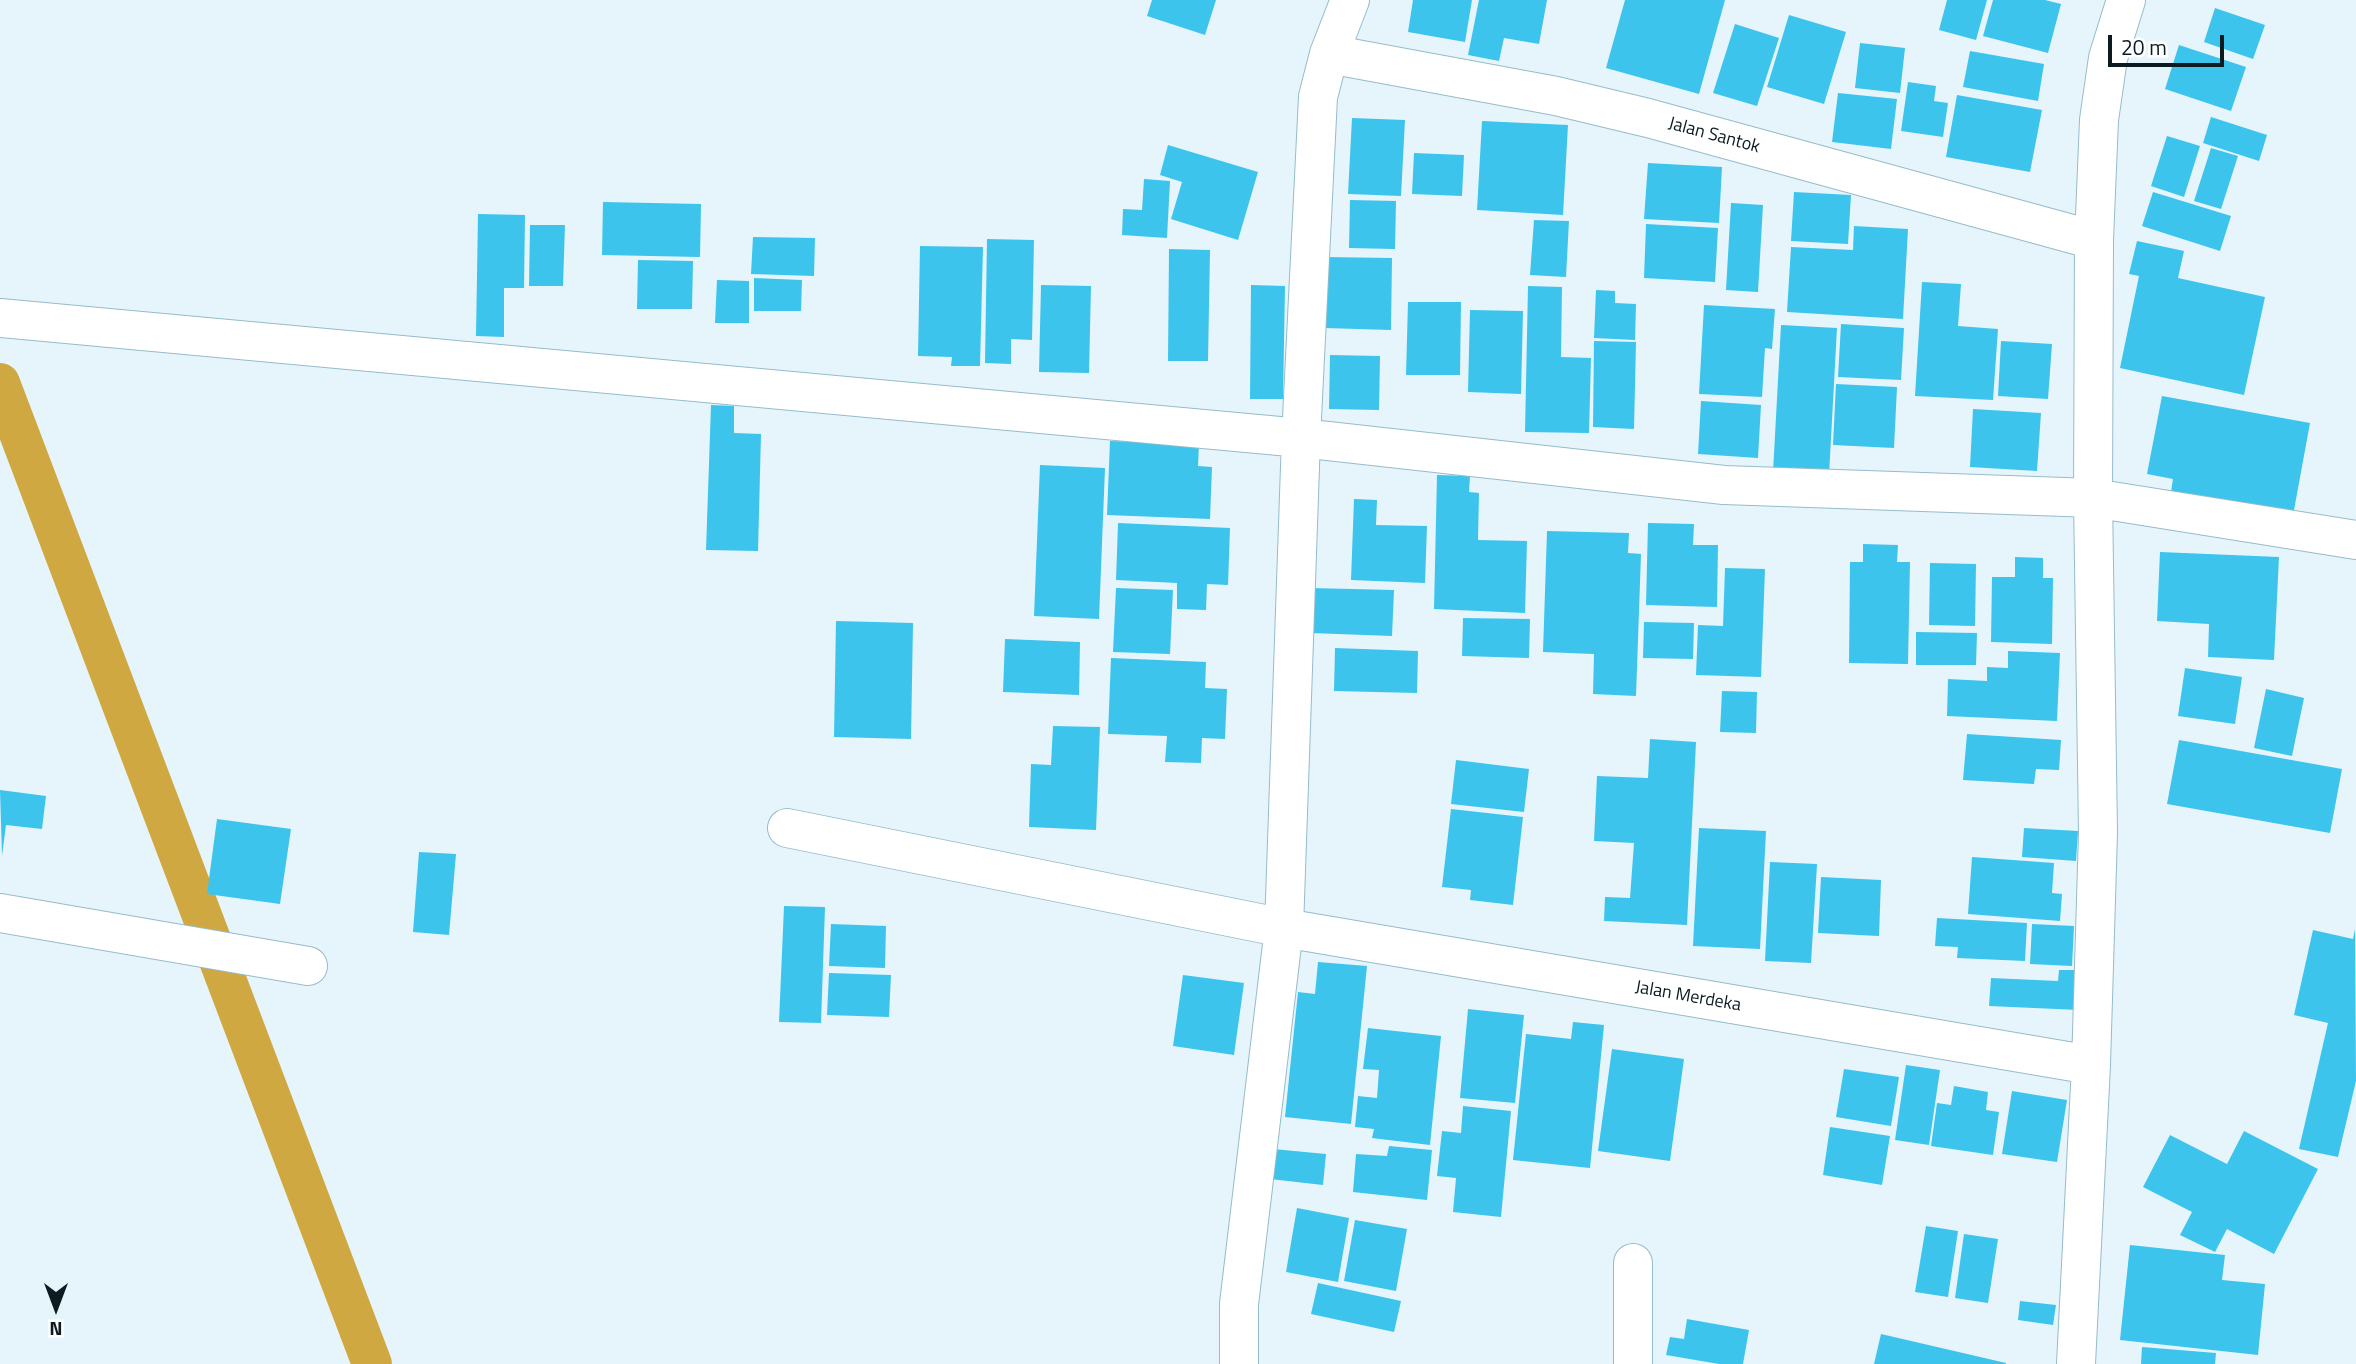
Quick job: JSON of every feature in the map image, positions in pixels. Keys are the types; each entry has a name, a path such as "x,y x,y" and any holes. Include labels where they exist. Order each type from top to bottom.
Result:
{"street":[{"path":"1239,1364 1239,1304 1284,928 1301,438 1318,97 1329,54 1350,0"},
{"path":"2076,1364 2091,1065 2098,833 2092,498 2094,240 2099,120 2108,58 2126,0"},
{"name":"Jalan Santok","path":"1329,54 1556,96 2094,240"},
{"path":"0,318 1301,438 1724,485 2092,498 2356,540"},
{"name":"Jalan Merdeka","path":"787,828 1284,928 2091,1065"},
{"path":"0,913 308,967"},
{"path":"1633,1263 1633,1364"}],"building":[{"path":"1152,0 1216,0 1205,35 1147,16"},
{"path":"1413,0 1472,0 1465,42 1408,32"},
{"path":"1479,0 1547,0 1539,44 1504,38 1499,61 1468,55"},
{"path":"1625,0 1725,0 1699,94 1606,68"},
{"path":"1947,0 1987,0 1976,40 1939,30"},
{"path":"1993,0 2045,0 2061,4 2048,53 1983,36"},
{"path":"2215,8 2265,25 2253,59 2204,42"},
{"path":"1789,15 1846,32 1824,104 1767,87"},
{"path":"1735,24 1779,38 1757,106 1713,93"},
{"path":"1860,43 1905,48 1900,93 1855,88"},
{"path":"2179,45 2246,67 2231,111 2165,89"},
{"path":"1970,51 2044,64 2038,101 1963,87"},
{"path":"1908,82 1936,86 1934,101 1948,103 1943,137 1901,131"},
{"path":"1838,93 1897,99 1891,149 1832,142"},
{"path":"1957,95 2042,110 2030,172 1946,157"},
{"path":"2211,117 2267,135 2259,161 2203,143"},
{"path":"1352,118 1405,120 1401,196 1348,194"},
{"path":"1482,121 1568,125 1563,215 1477,210"},
{"path":"2167,136 2200,146 2184,197 2151,186"},
{"path":"1168,145 1258,172 1238,240 1171,219 1182,182 1160,175"},
{"path":"2211,148 2238,156 2221,209 2194,201"},
{"path":"1414,153 1464,155 1462,196 1412,194"},
{"path":"1648,163 1722,167 1719,223 1644,219"},
{"path":"1144,179 1170,181 1167,238 1122,235 1123,209 1142,210"},
{"path":"1794,192 1851,195 1848,244 1791,241"},
{"path":"2153,192 2231,216 2220,251 2142,226"},
{"path":"1350,200 1396,201 1395,249 1349,248"},
{"path":"603,202 701,204 700,257 602,255"},
{"path":"1731,203 1763,205 1758,292 1726,290"},
{"path":"478,214 525,215 524,288 504,288 504,337 476,336"},
{"path":"1534,220 1569,221 1566,277 1530,275"},
{"path":"1646,224 1718,228 1715,282 1644,278"},
{"path":"530,225 565,225 563,286 529,286"},
{"path":"1854,226 1908,229 1903,319 1787,312 1791,247 1853,250"},
{"path":"753,237 815,238 814,276 751,274"},
{"path":"987,239 1034,240 1032,340 1011,339 1011,364 985,363"},
{"path":"2137,241 2184,251 2178,278 2265,297 2244,395 2120,368 2139,276 2129,274"},
{"path":"920,246 983,247 980,366 951,366 952,357 918,356"},
{"path":"1169,249 1210,250 1208,361 1168,361"},
{"path":"1325,257 1392,258 1391,330 1324,328"},
{"path":"638,260 693,261 692,309 637,309"},
{"path":"754,278 802,280 801,311 754,311"},
{"path":"717,280 749,281 749,323 715,323"},
{"path":"1922,282 1961,284 1958,326 1998,329 1993,400 1915,396"},
{"path":"1041,285 1091,286 1089,373 1039,372"},
{"path":"1251,285 1285,286 1283,399 1250,399"},
{"path":"1528,286 1562,287 1561,357 1591,358 1589,433 1525,432"},
{"path":"1596,290 1615,291 1615,303 1636,304 1635,340 1594,338"},
{"path":"1408,302 1461,302 1460,375 1406,375"},
{"path":"1704,305 1775,309 1772,349 1765,348 1762,397 1699,394"},
{"path":"1470,310 1523,311 1521,394 1468,392"},
{"path":"1841,324 1904,328 1901,380 1838,377"},
{"path":"1781,325 1837,328 1829,475 1773,472"},
{"path":"1594,341 1636,342 1634,429 1593,427"},
{"path":"2001,341 2052,344 2048,399 1998,396"},
{"path":"1330,355 1380,356 1379,410 1329,409"},
{"path":"1836,384 1897,387 1894,448 1833,445"},
{"path":"2162,396 2310,423 2292,521 2170,498 2173,479 2147,474"},
{"path":"1701,401 1761,405 1758,458 1698,454"},
{"path":"711,405 734,406 734,433 761,434 758,551 706,550"},
{"path":"1973,409 2041,413 2037,471 1970,467"},
{"path":"1110,441 1199,444 1198,466 1212,467 1210,519 1107,515"},
{"path":"1040,465 1105,468 1099,619 1034,616"},
{"path":"1437,475 1470,476 1469,492 1479,493 1478,540 1527,541 1525,613 1434,609"},
{"path":"1354,499 1377,500 1376,525 1427,526 1425,583 1351,580"},
{"path":"1118,523 1230,528 1228,585 1207,584 1206,610 1177,609 1177,583 1116,580"},
{"path":"1648,523 1694,524 1693,545 1718,545 1717,607 1646,605"},
{"path":"1547,531 1629,533 1628,553 1641,554 1636,696 1593,694 1594,654 1543,652"},
{"path":"1863,544 1898,545 1897,562 1910,562 1908,664 1849,663 1850,562 1863,562"},
{"path":"2160,552 2279,557 2274,660 2208,657 2209,624 2157,621"},
{"path":"2015,557 2043,558 2043,578 2053,578 2052,644 1991,642 1992,577 2015,577"},
{"path":"1930,563 1976,564 1975,626 1929,625"},
{"path":"1725,568 1765,569 1761,677 1696,675 1698,625 1723,626"},
{"path":"1116,588 1173,590 1170,654 1113,652"},
{"path":"1311,588 1394,590 1392,636 1310,633"},
{"path":"1463,618 1530,619 1529,658 1462,656"},
{"path":"836,621 913,623 911,739 834,737"},
{"path":"1644,622 1694,623 1693,659 1643,658"},
{"path":"1916,632 1977,633 1976,665 1916,665"},
{"path":"1005,639 1080,642 1079,695 1003,692"},
{"path":"1335,648 1418,651 1417,693 1334,691"},
{"path":"2008,651 2060,653 2057,721 1947,716 1948,679 1987,681 1987,667 2008,668"},
{"path":"1111,658 1206,662 1205,688 1227,689 1225,739 1202,738 1201,763 1165,762 1167,736 1108,734"},
{"path":"2185,668 2242,677 2235,724 2178,716"},
{"path":"2266,689 2304,698 2292,756 2254,748"},
{"path":"1722,691 1757,692 1756,733 1720,732"},
{"path":"1053,726 1100,727 1096,830 1029,827 1031,764 1051,765"},
{"path":"1967,734 2061,740 2059,770 2036,769 2034,784 1963,780"},
{"path":"1650,739 1696,742 1687,925 1604,921 1605,897 1630,898 1634,843 1594,841 1597,776 1648,778"},
{"path":"2179,740 2342,769 2330,833 2167,804"},
{"path":"1456,760 1529,769 1524,812 1451,804"},
{"path":"0,790 46,796 42,829 6,825 2,856"},
{"path":"1451,809 1523,817 1513,905 1470,900 1471,890 1442,887"},
{"path":"217,819 291,829 280,904 207,894"},
{"path":"1699,828 1766,831 1760,949 1693,946"},
{"path":"2024,828 2078,831 2076,861 2022,857"},
{"path":"419,852 456,854 449,935 413,932"},
{"path":"1972,857 2054,863 2052,893 2062,894 2060,921 1968,914"},
{"path":"1770,862 1817,864 1811,963 1765,961"},
{"path":"1821,877 1881,880 1879,936 1818,933"},
{"path":"784,906 825,907 821,1023 779,1022"},
{"path":"1937,918 2027,923 2025,961 1957,958 1958,947 1935,946"},
{"path":"831,924 886,926 885,968 829,966"},
{"path":"2032,924 2074,926 2072,966 2030,964"},
{"path":"2355,929 2356,1081 2338,1157 2299,1149 2328,1023 2294,1015 2313,930 2353,939"},
{"path":"1318,962 1367,966 1351,1124 1285,1117 1298,992 1315,994"},
{"path":"2059,970 2081,970 2079,1010 1989,1006 1991,978 2058,981"},
{"path":"829,973 891,975 889,1017 827,1015"},
{"path":"1183,975 1244,983 1234,1055 1173,1046"},
{"path":"1468,1009 1524,1015 1515,1103 1460,1098"},
{"path":"1573,1022 1604,1025 1590,1168 1513,1160 1526,1034 1571,1039"},
{"path":"1368,1028 1441,1036 1430,1145 1372,1138 1374,1129 1355,1127 1358,1096 1377,1098 1379,1070 1363,1069"},
{"path":"1612,1049 1684,1059 1670,1161 1598,1151"},
{"path":"1906,1065 1940,1070 1929,1145 1895,1140"},
{"path":"1844,1069 1899,1077 1891,1126 1836,1117"},
{"path":"1954,1086 1988,1092 1986,1110 1999,1112 1993,1155 1931,1146 1937,1103 1951,1105"},
{"path":"2012,1091 2067,1100 2057,1162 2002,1154"},
{"path":"1463,1106 1511,1111 1501,1217 1453,1212 1456,1178 1437,1176 1442,1131 1461,1133"},
{"path":"1830,1127 1890,1136 1882,1185 1823,1175"},
{"path":"2244,1131 2318,1169 2274,1254 2227,1229 2215,1252 2180,1235 2192,1212 2143,1187 2170,1135 2227,1164"},
{"path":"1389,1146 1432,1150 1427,1200 1353,1192 1356,1154 1387,1156"},
{"path":"1273,1149 1326,1154 1323,1185 1270,1179"},
{"path":"1297,1208 1349,1218 1338,1282 1286,1272"},
{"path":"1355,1220 1407,1229 1396,1291 1344,1281"},
{"path":"1926,1226 1958,1231 1948,1297 1915,1292"},
{"path":"1964,1234 1998,1239 1988,1303 1955,1298"},
{"path":"2130,1245 2225,1255 2222,1280 2265,1284 2258,1355 2120,1340"},
{"path":"1318,1283 1401,1301 1394,1332 1311,1314"},
{"path":"2020,1301 2056,1305 2053,1325 2018,1320"},
{"path":"1687,1319 1749,1330 1743,1364 1719,1364 1666,1355 1670,1337 1684,1339"},
{"path":"1881,1334 2006,1363 2006,1364 1874,1364"},
{"path":"2142,1347 2216,1353 2215,1364 2141,1364"}],"waterway":[{"path":"0,383 372,1364"}]}
